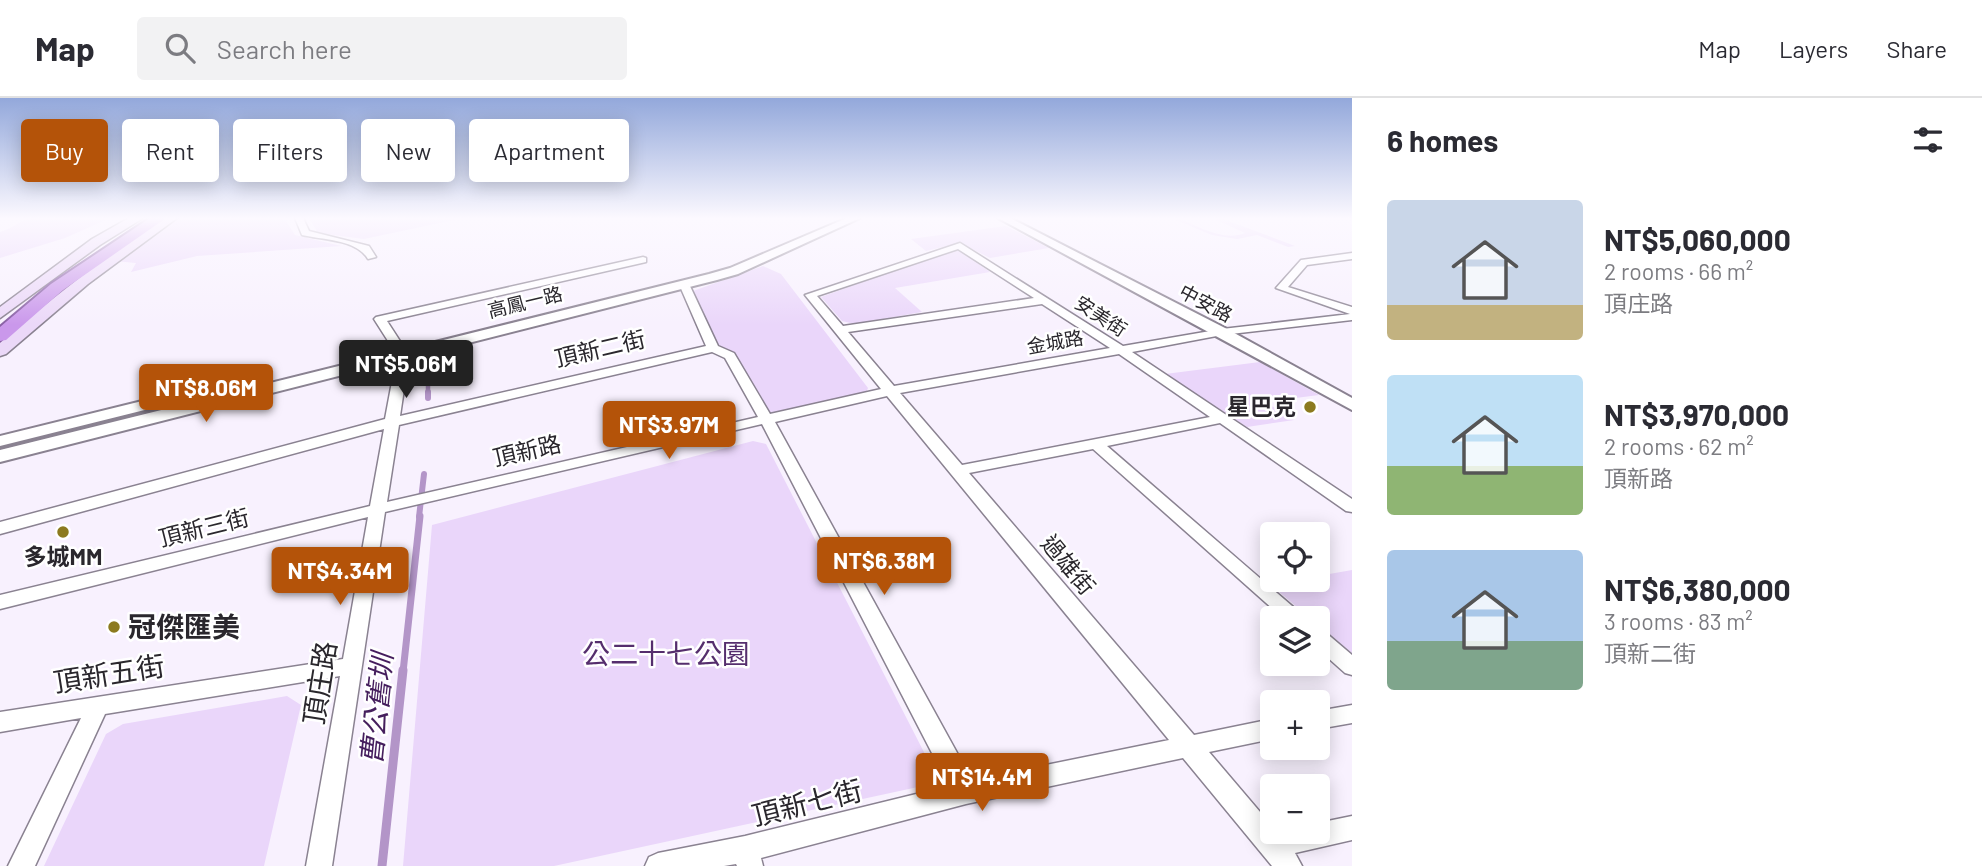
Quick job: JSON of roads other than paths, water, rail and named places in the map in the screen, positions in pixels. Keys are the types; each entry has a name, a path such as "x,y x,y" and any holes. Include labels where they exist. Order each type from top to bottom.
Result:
{"highway":[{"path":"0,320 39,288 90,254"},
{"path":"0,336 57,287 106,254"}],"main road":[{"path":"0,314 80,254"},
{"path":"0,351 75,286 120,254"}],"street":[{"name":"高鳳一路","path":"0,456 719,264 745,254"},
{"name":"高鳳一路","path":"0,441 684,284 734,271 773,254"},
{"name":"安美街","path":"810,296 932,254"},
{"name":"安美街","path":"972,254 1121,350 1352,507"},
{"name":"中安路","path":"1072,254 1222,332 1352,405"},
{"name":"中安路","path":"1088,254 1352,391"},
{"path":"1352,256 1304,262 1281,288 1352,311"},
{"path":"401,350 380,318 643,260"},
{"path":"684,284 713,348 730,356 768,420 966,793"},
{"name":"過雄街","path":"810,296 1289,866"},
{"path":"841,330 1044,300"},
{"name":"金城路","path":"890,391 1222,332 1352,317"},
{"path":"1333,319 1352,327"},
{"name":"頂新二街","path":"0,528 392,422 713,348"},
{"name":"頂庄路","path":"319,866 392,422 401,350"},
{"name":"頂新路","path":"420,499 890,391"},
{"path":"956,471 1221,419"},
{"path":"1096,444 1282,606"},
{"name":"頂新三街","path":"0,602 420,499"},
{"path":"1330,648 1352,667"},
{"name":"頂新五街","path":"0,722 351,666"},
{"path":"21,866 98,706"},
{"path":"1330,718 1352,714"},
{"name":"頂新七街","path":"658,866 748,858 966,793 1260,731"},
{"path":"1272,845 1352,828"}],"waterway":[{"name":"曹公舊圳","path":"428,358 428,398"},
{"name":"曹公舊圳","path":"419,517 424,474"},
{"name":"曹公舊圳","path":"403,672 420,516"},
{"name":"曹公舊圳","path":"382,866 403,670"}],"place":[{"name":"星巴克","path":"1310,407"},
{"name":"多城MM","path":"63,532"},
{"name":"冠傑匯美","path":"114,627"}],"park label":[{"name":"公二十七公園","path":"666,654"}]}
